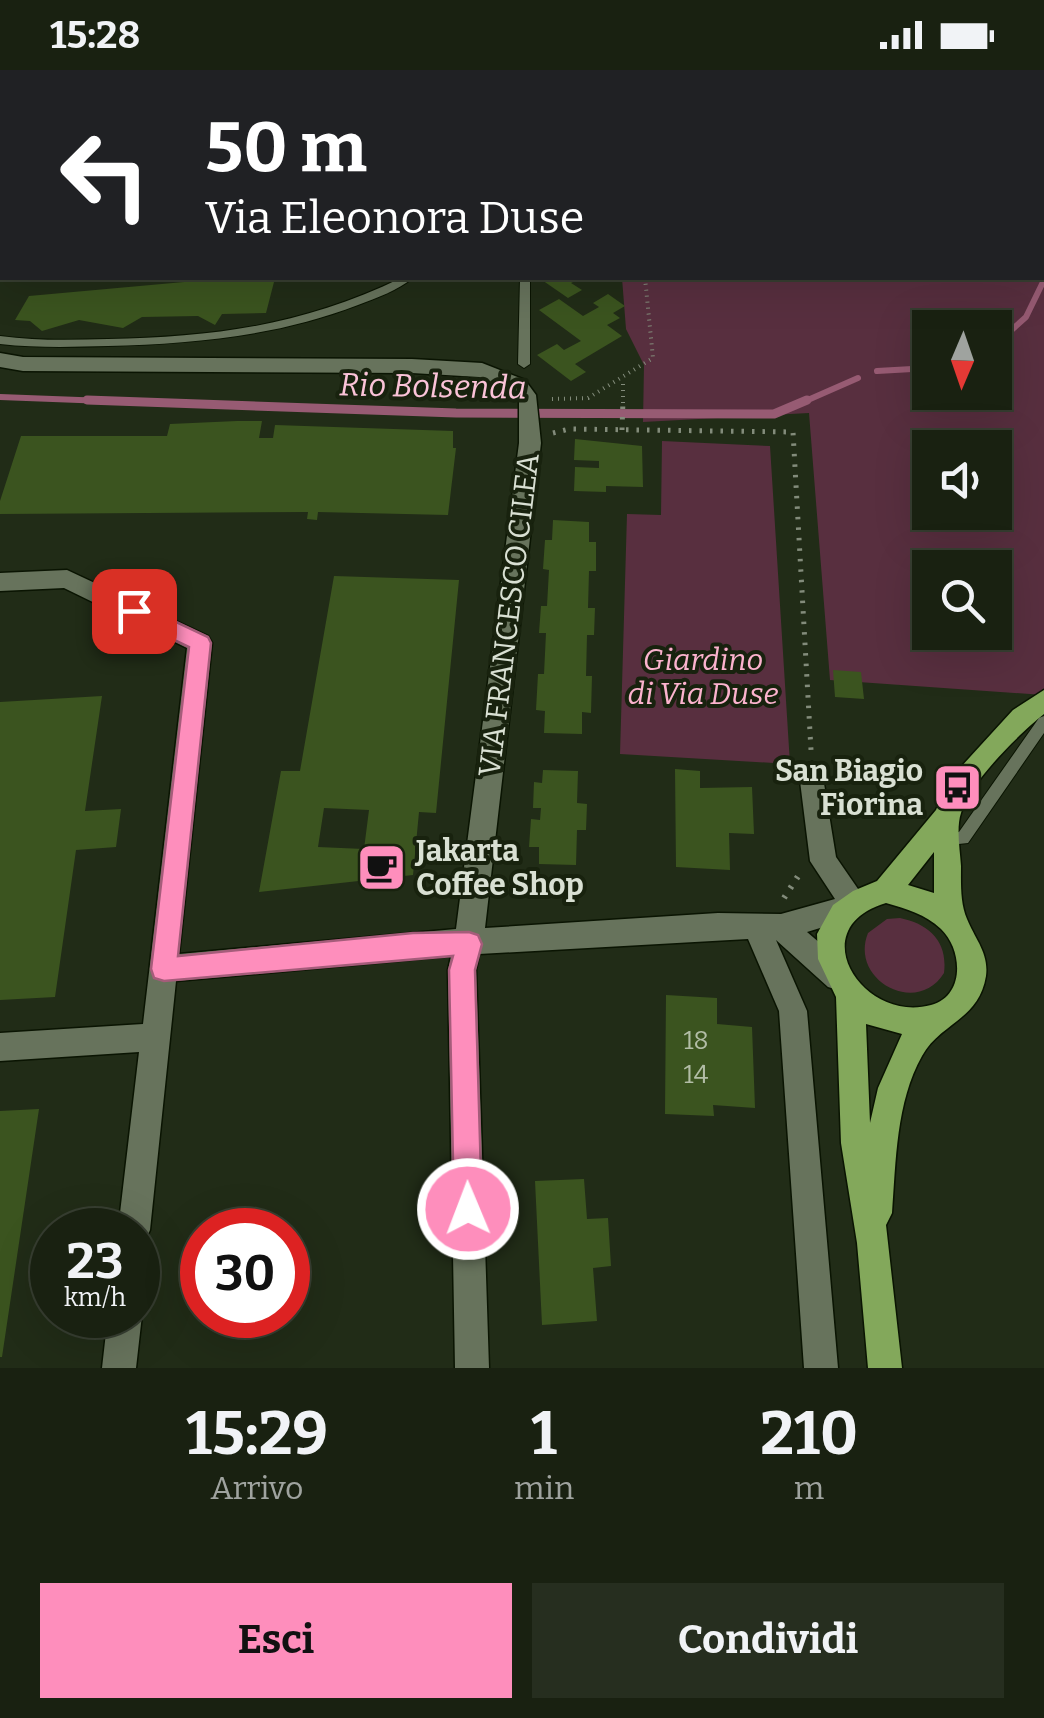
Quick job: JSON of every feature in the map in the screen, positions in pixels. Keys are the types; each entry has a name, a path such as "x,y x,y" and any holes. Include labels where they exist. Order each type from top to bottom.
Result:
{"main road":[{"path":"953,920 948,893 947,828 958,788 1022,717 1044,700"},
{"path":"884,1368 873,1243 856,1143 844,986 830,952 833,928 850,905 886,891 947,828"},
{"path":"873,1243 888,1099 908,1045 928,1022 956,1008 972,981 973,960 966,939 953,920 934,904 910,894 886,891"},
{"path":"844,986 873,1013 900,1023 928,1022"}],"street":[{"path":"0,360 41,364 412,366 482,370 518,385 530,420"},
{"name":"VIA FRANCESCO CILEA","path":"472,1368 462,970 469,944 530,420"},
{"path":"0,582 67,579 200,643 136,1208"},
{"path":"164,969 413,945 718,926 770,927 850,905 823,861 812,773"},
{"path":"770,927 844,986"},
{"path":"770,927 762,949 787,988 793,1010 822,1368"},
{"path":"0,1046 156,1036"},
{"path":"118,1368 121,1338"}],"lane":[{"path":"0,340 109,344 212,338 332,314 404,280"},
{"path":"524,364 525,280"},
{"path":"947,828 963,838 1044,722"}],"path":[{"path":"530,420 588,398 654,358 644,280"},
{"path":"622,380 622,430"},
{"path":"530,420 569,429 793,432 812,773"}],"green space":[{"path":"622,280 1044,280 1044,695 830,680 809,413 643,422 644,365 626,329"},
{"name":"Giardino di Via Duse","path":"662,441 770,446 790,764 620,754 627,514 661,515"},
{"path":"900,918 928,930 943,952 944,973 932,986 918,992 889,987 868,965 868,933 887,919"}],"building":[{"path":"542,280 577,280 571,283 582,290 568,298"},
{"path":"195,281 274,282 266,313 222,314 215,325 198,316 142,317 123,328 79,320 42,331 30,321 15,320 29,296"},
{"path":"608,294 625,306 613,313 620,318 607,325 622,336 575,364 586,372 571,381 537,355 557,344 564,350 581,341 539,310 559,299 583,316 599,307 593,303"},
{"path":"262,421 259,438 273,438 275,425 453,431 456,448 448,515 318,512 317,520 307,519 308,512 0,514 0,501 21,436 167,436 170,424"},
{"path":"575,439 642,446 643,487 606,486 606,492 574,491 575,467 599,468 599,461 574,460"},
{"path":"553,520 589,522 589,542 596,542 596,571 589,571 588,608 595,608 594,635 587,635 586,676 592,676 591,713 582,712 582,734 544,733 545,711 536,710 538,674 544,674 546,633 539,633 541,606 547,606 549,570 543,569 545,540 552,540"},
{"path":"334,576 459,580 436,813 419,812 413,875 259,892 281,771 300,771","holes":["324,808 369,810 364,849 318,847"]},
{"path":"833,670 861,672 864,699 835,697"},
{"path":"102,696 85,811 121,809 116,847 76,850 55,997 0,1000 0,702"},
{"path":"675,769 700,771 700,788 752,787 754,834 729,833 730,870 676,867"},
{"path":"543,770 578,771 577,803 587,804 586,830 577,830 576,865 539,864 539,847 529,847 531,819 540,820 541,808 533,808 534,782 542,783"},
{"path":"666,995 717,998 717,1024 752,1027 755,1108 713,1105 714,1116 665,1114"},
{"path":"39,1109 2,1357 0,1357 0,1111"},
{"path":"584,1179 587,1219 608,1218 611,1266 593,1268 597,1321 542,1325 535,1181"}],"waterway":[{"name":"Rio Bolsenda","path":"1012,330 1026,317 1044,280"},
{"name":"Rio Bolsenda","path":"877,371 912,369"},
{"name":"Rio Bolsenda","path":"801,403 858,378"},
{"name":"Rio Bolsenda","path":"0,397 158,403"},
{"name":"Rio Bolsenda","path":"87,400 456,413 774,414 807,400"}],"place":[{"name":"San Biagio Fiorina","path":"958,788"},
{"name":"Jakarta Coffee Shop","path":"381,868"}],"route":[{"path":"134,611 200,643 164,969 413,945 469,944 462,970 468,1209"}]}
